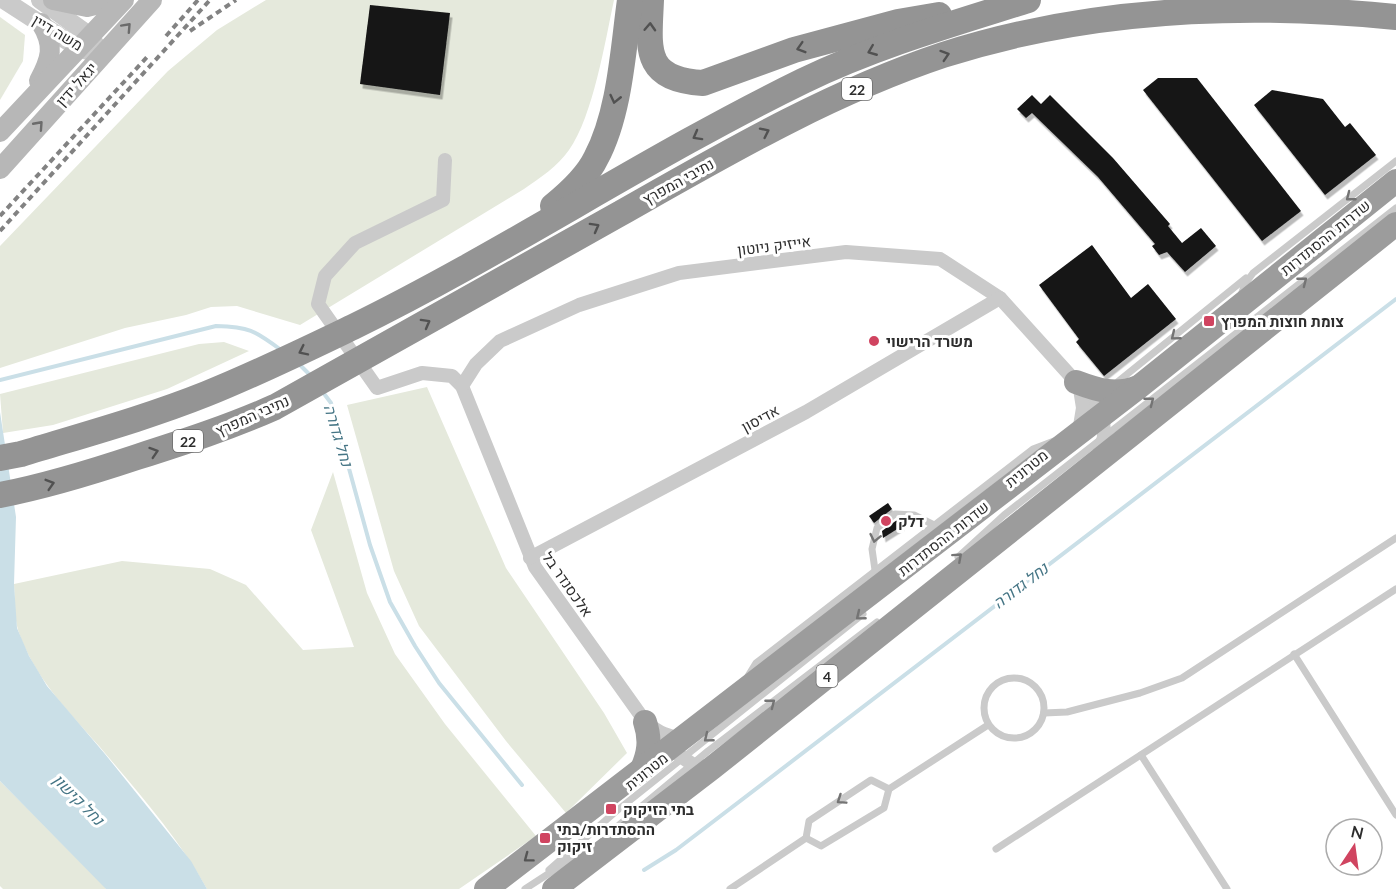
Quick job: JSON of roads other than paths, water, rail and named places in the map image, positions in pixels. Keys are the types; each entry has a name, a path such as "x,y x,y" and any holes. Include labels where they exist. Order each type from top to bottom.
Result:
{"highway":[{"path":"431,286 566,196 596,160 605,139 616,95 630,0"},
{"path":"651,0 649,38 651,54 656,66 668,76 704,83 794,50 878,27 1022,0"},
{"name":"נתיבי המפרץ","path":"0,458 162,410 245,377 356,325 431,286 737,114 805,80 892,43 1028,0"},
{"name":"נתיבי המפרץ","path":"0,495 38,488 99,470 227,428 275,407 751,139 860,87 944,55 1024,34 1130,16 1195,11 1278,9 1335,11 1396,17"},
{"name":"שדרות ההסתדרות","path":"496,885 641,771 688,756 744,692 1079,436 1102,434 1140,386 1396,181"},
{"name":"שדרות ההסתדרות","path":"545,885 688,756 1102,434 1396,224"},
{"path":"1076,382 1107,391 1120,392 1140,386"},
{"path":"641,771 649,749 649,735 645,722"}],"main road":[{"path":"53,0 87,7 115,0"},
{"name":"יגאל ידין","path":"0,132 124,0"},
{"name":"יגאל ידין","path":"0,169 152,0"},
{"path":"26,104 46,68 51,52 49,36 41,23"}],"street":[{"name":"משה דיין","path":"4,0 41,23 84,41"},
{"name":"משה דיין","path":"40,0 102,55"},
{"path":"445,160 443,200 355,243 325,276 318,304 377,388 423,373 452,376 462,386"},
{"name":"אייזיק ניוטון","path":"462,386 476,364 500,341 579,305 679,273 846,252 940,260 1000,298 1076,382 1102,434"},
{"name":"אדיסון","path":"530,558 806,412 1000,298"},
{"name":"אייזיק ניוטון","path":"1076,382 1083,400 1079,436"},
{"name":"אלכסנדר בל","path":"462,386 530,558 645,722 688,756"},
{"name":"אלכסנדר בל","path":"645,722 670,736 688,756"}],"lane":[{"path":"1107,391 1396,161"},
{"name":"מטרונית","path":"1102,434 1396,208"},
{"path":"1237,308 1245,284 1253,273"},
{"name":"מטרונית","path":"952,563 1004,515 1279,285"},
{"path":"744,692 749,674 756,663 875,570 1034,449 1056,440 1079,436"},
{"path":"875,570 872,549 877,528 895,514 915,515 934,525"},
{"path":"1044,713 1067,712 1140,693 1182,678 1396,538"},
{"path":"996,849 1396,589"},
{"name":"מטרונית","path":"611,831 688,756 865,612"},
{"name":"מטרונית","path":"688,756 879,620"},
{"path":"1294,654 1396,815"},
{"path":"1017,677 1026,680 1041,693 1044,713 1041,723 1025,736 1005,737 995,732 988,724 984,716 985,696 990,688 1007,678 1017,677"},
{"path":"806,838 821,846 884,808 889,789 988,724"},
{"path":"1141,755 1227,889"},
{"path":"730,889 806,838 809,822 871,780 889,789"},
{"path":"525,889 545,885 595,843"}],"water":[{"name":"נחל קישון","path":"0,412 16,517 14,584 17,628 29,656 47,686 191,861 207,889 106,889 0,781"}],"waterway":[{"name":"נחל גדורה","path":"644,870 676,850 1396,299"},
{"name":"נחל גדורה","path":"0,380 216,326 236,327 251,331 281,350"},
{"name":"נחל גדורה","path":"299,364 312,377"},
{"name":"נחל גדורה","path":"322,391 331,403 370,545 390,602 439,683 522,785"}],"railway":[{"path":"166,36 198,0"},
{"path":"0,231 210,0"},
{"path":"190,31 236,0"},
{"path":"0,216 148,56"}],"place":[{"name":"צומת חוצות המפרץ","path":"1209,321"},
{"name":"משרד הרישוי","path":"874,341"},
{"name":"דלק","path":"886,521"},
{"name":"בתי הזיקוק","path":"611,809"},
{"name":"ההסתדרות/בתי זיקוק","path":"545,838"}]}
